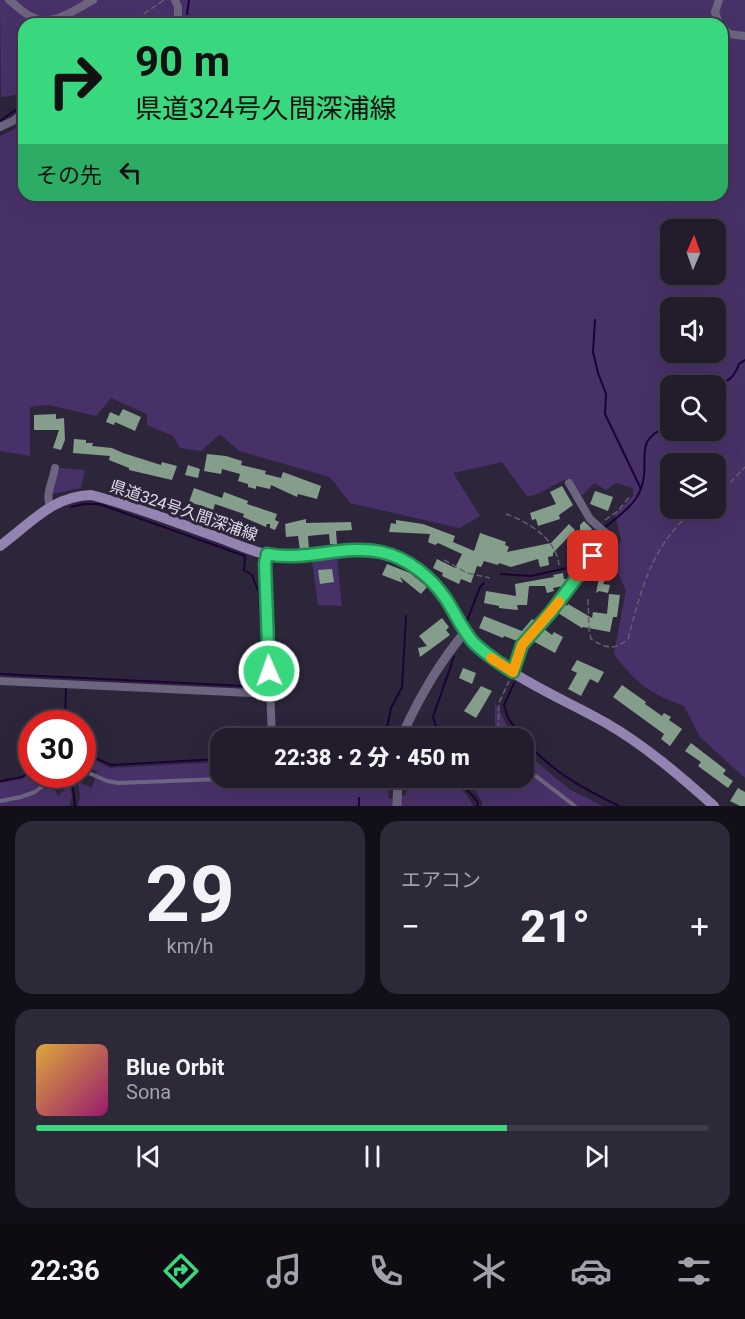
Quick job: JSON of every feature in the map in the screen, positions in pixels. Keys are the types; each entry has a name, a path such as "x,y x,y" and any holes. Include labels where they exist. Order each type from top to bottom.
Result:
{"main road":[{"name":"県道324号久間深浦線","path":"0,546 50,507 74,495 91,495 280,557 359,551 379,552 397,557 416,567 431,581 445,598 465,632 490,657 634,741 714,806"}],"street":[{"path":"9,0 19,3 33,18"},
{"path":"60,18 93,0"},
{"path":"175,0 178,7 178,18"},
{"path":"717,18 715,12 719,0"},
{"path":"728,33 745,36"},
{"path":"0,127 18,117"},
{"path":"50,507 49,490 55,468"},
{"path":"513,672 522,645 551,612 609,536 590,519 569,483"},
{"path":"267,554 265,564 272,728"},
{"path":"405,728 421,693 465,632"},
{"path":"0,681 270,694"},
{"path":"397,806 398,788"}],"lane":[{"path":"534,775 575,806"},
{"path":"96,776 118,783 210,779"},
{"path":"0,801 21,797 40,788"}],"path":[{"path":"138,18 164,0"},
{"path":"726,486 745,467"},
{"path":"600,528 630,496"},
{"path":"506,514 523,519 548,540 558,555 559,566"},
{"path":"588,599 591,639 604,647 622,645 628,639 648,570 664,541 682,519"},
{"path":"444,560 467,573 490,578"},
{"path":"498,728 499,703 513,672"}],"shaded area":[{"path":"0,0 745,0 745,778 700,737 684,706 644,686 614,654 626,590 611,558 621,540 615,515 633,496 633,488 616,483 606,490 594,483 582,496 568,478 535,495 527,496 502,462 453,473 480,516 459,528 350,503 330,477 239,451 220,434 201,451 180,448 173,436 147,425 147,414 111,398 96,416 49,405 30,407 30,456 0,451 0,136 18,127 18,201 728,201 728,18 18,18 18,95 1,97"},
{"path":"60,468 85,470 81,488 52,494"},
{"path":"337,557 342,606 318,605 312,561"},
{"path":"495,703 508,728 495,728"},
{"path":"534,760 569,789 603,806 482,806 472,788 534,788"},
{"path":"96,761 110,768 210,763 210,788 388,788 389,799 406,795 407,788 461,788 473,806 78,806 79,788 96,788"},
{"path":"18,780 18,788 54,788 58,796 66,788 71,788 72,796 69,806 0,806 0,783"}],"building":[{"path":"123,409 141,417 135,431 115,422 114,425 106,422 110,412 119,416"},
{"path":"56,414 56,419 64,418 65,440 61,450 53,448 59,430 34,430 34,415"},
{"path":"74,439 86,440 86,443 93,443 92,446 112,448 161,465 162,462 177,466 172,480 129,470 109,460 110,456 73,453"},
{"path":"207,454 242,461 241,465 266,471 265,474 281,478 283,472 321,486 317,499 298,494 297,497 271,485 270,489 248,487 248,484 238,481 240,474 222,469 221,474 204,471"},
{"path":"188,465 200,469 198,478 185,475"},
{"path":"562,486 573,505 559,515 560,519 538,526 536,519 532,520 530,513 556,504 550,492"},
{"path":"194,488 222,498 224,492 248,501 247,504 277,514 275,520 279,522 275,530 270,528 270,524 266,527 243,517 244,514 215,504 209,524 201,521 205,507 189,502"},
{"path":"595,491 613,497 608,511 590,504"},
{"path":"306,519 306,523 351,522 352,530 336,531 337,544 330,544 329,534 308,536 309,549 300,550 298,536 286,537 285,524"},
{"path":"396,520 423,524 455,536 453,542 474,551 480,533 506,542 505,545 509,547 507,552 551,543 569,524 575,530 553,553 553,556 548,557 549,565 540,567 538,559 511,567 484,561 481,567 477,566 471,583 461,579 459,584 442,576 443,573 433,568 437,559 455,568 462,554 438,543 435,545 428,542 430,534 389,532 391,523 396,524"},
{"path":"584,521 592,529 587,534 587,544 580,544 580,525"},
{"path":"387,564 410,573 427,587 421,594 400,577 403,583 382,575"},
{"path":"598,567 609,573 603,584 610,585 608,593 599,591 596,593 599,578 594,575"},
{"path":"332,569 334,582 320,584 318,570"},
{"path":"563,573 567,581 563,586 553,588 554,591 547,593 545,586 529,586 527,605 517,605 518,610 499,608 499,606 484,603 486,591 516,596 515,584 554,577 553,575"},
{"path":"609,594 620,595 617,617 613,617 610,632 582,628 558,613 565,604 567,606 568,604 592,618 593,612 607,614"},
{"path":"484,616 522,631 532,619 535,621 517,641 479,628"},
{"path":"442,618 449,627 446,630 450,635 420,657 418,648 427,646 419,636"},
{"path":"544,629 552,635 554,632 563,637 555,653 533,641"},
{"path":"577,660 604,672 598,683 590,679 581,696 568,689 577,673 571,670"},
{"path":"463,668 476,673 472,684 459,678"},
{"path":"622,685 662,716 664,713 671,717 669,720 682,729 670,746 661,739 664,734 613,697"},
{"path":"481,686 492,691 476,718 464,711"},
{"path":"691,743 726,770 723,774 733,781 728,788 698,766 701,762 685,751"},
{"path":"738,788 745,792 745,806 730,801"}],"waterway":[{"path":"187,14 189,0"},
{"path":"0,121 18,108"},
{"path":"595,320 593,352 606,394 605,414 641,489"},
{"path":"726,381 735,373 739,364 745,360"},
{"path":"604,528 634,502 643,480 646,445 650,438 660,431"},
{"path":"0,674 264,687 259,593 252,575 244,570 245,556 99,504 71,507"},
{"path":"501,574 531,576 578,564 586,556 600,531"},
{"path":"467,621 480,587 484,583"},
{"path":"387,728 391,708 402,687 406,616"},
{"path":"437,728 433,717 454,657"},
{"path":"514,683 504,705 508,718 516,728"},
{"path":"65,710 66,686"},
{"path":"534,749 555,769 619,806"},
{"path":"96,758 111,765 210,760"},
{"path":"0,781 18,778"},
{"path":"73,788 75,806"},
{"path":"464,788 476,799 477,806"},
{"path":"359,798 359,806"}],"slow traffic":[{"path":"491,658 513,672 522,645 559,602"}],"route":[{"path":"269,671 265,564 267,554 298,557 359,551 379,552 397,557 416,567 431,581 445,598 472,641 490,657 513,672 522,645 551,612 593,556"}]}
